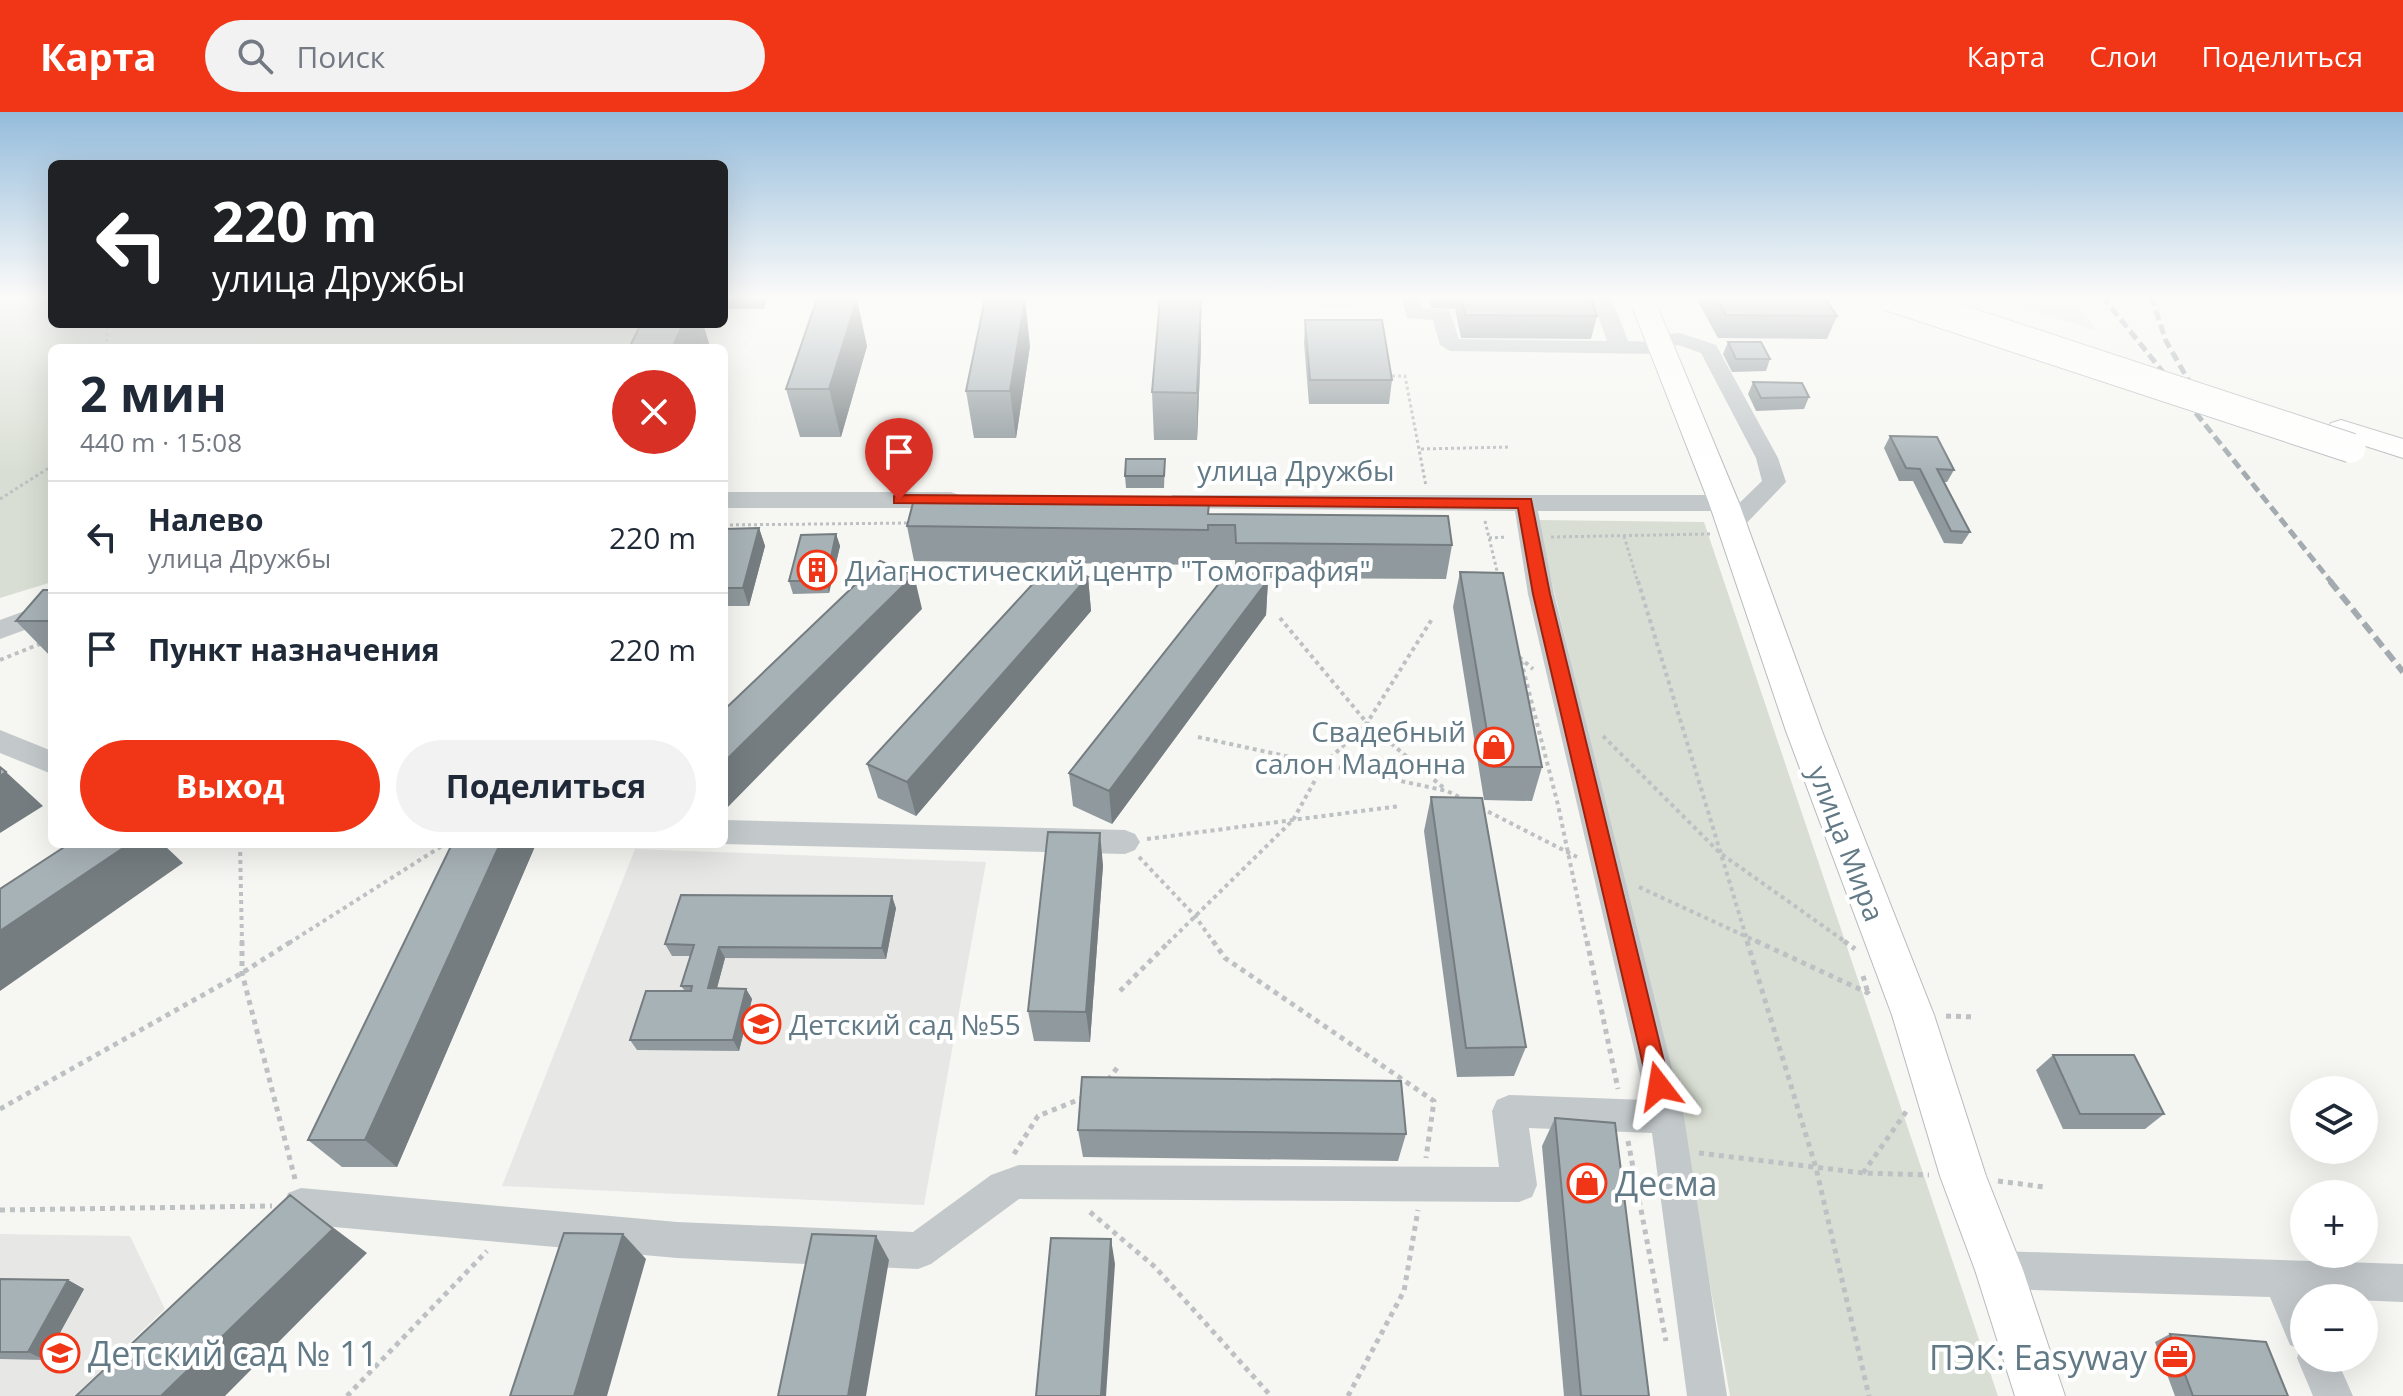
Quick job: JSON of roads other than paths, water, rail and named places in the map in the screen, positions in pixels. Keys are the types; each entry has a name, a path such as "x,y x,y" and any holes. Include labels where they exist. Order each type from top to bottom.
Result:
{"main road":[{"name":"улица Мира","path":"1670,356 1804,731 1913,1015 1963,1176 1999,1270 2040,1396"},
{"path":"2082,356 2346,438 2403,449"},
{"path":"2106,356 2346,438 2403,465"}],"street":[{"path":"1713,356 1767,458 1774,482 1728,514"},
{"path":"728,500 978,501"},
{"name":"улица Дружбы","path":"1152,502 1525,503 1728,514"},
{"path":"1525,503 1567,700 1670,1133 1707,1396"},
{"path":"0,630 48,612"},
{"path":"0,741 48,761"},
{"path":"728,832 1125,842"},
{"path":"301,1206 677,1240 918,1251 1004,1187 1019,1182 1519,1185 1509,1111 1626,1130 1670,1133"},
{"path":"1999,1270 2403,1283"},
{"path":"2281,1278 2290,1299"},
{"path":"2322,1372 2333,1396"}],"railway":[{"path":"2150,356 2332,583"},
{"path":"2175,356 2206,411"},
{"path":"2330,581 2403,672"}],"place":[{"name":"Диагностический центр \"Томография\"","path":"817,570"},
{"name":"Свадебный салон Мадонна","path":"1494,747"},
{"name":"Детский сад №55","path":"761,1024"},
{"name":"Десма","path":"1587,1183"},
{"name":"Детский сад № 11","path":"60,1353"},
{"name":"ПЭК: Easyway","path":"2175,1357"}]}
